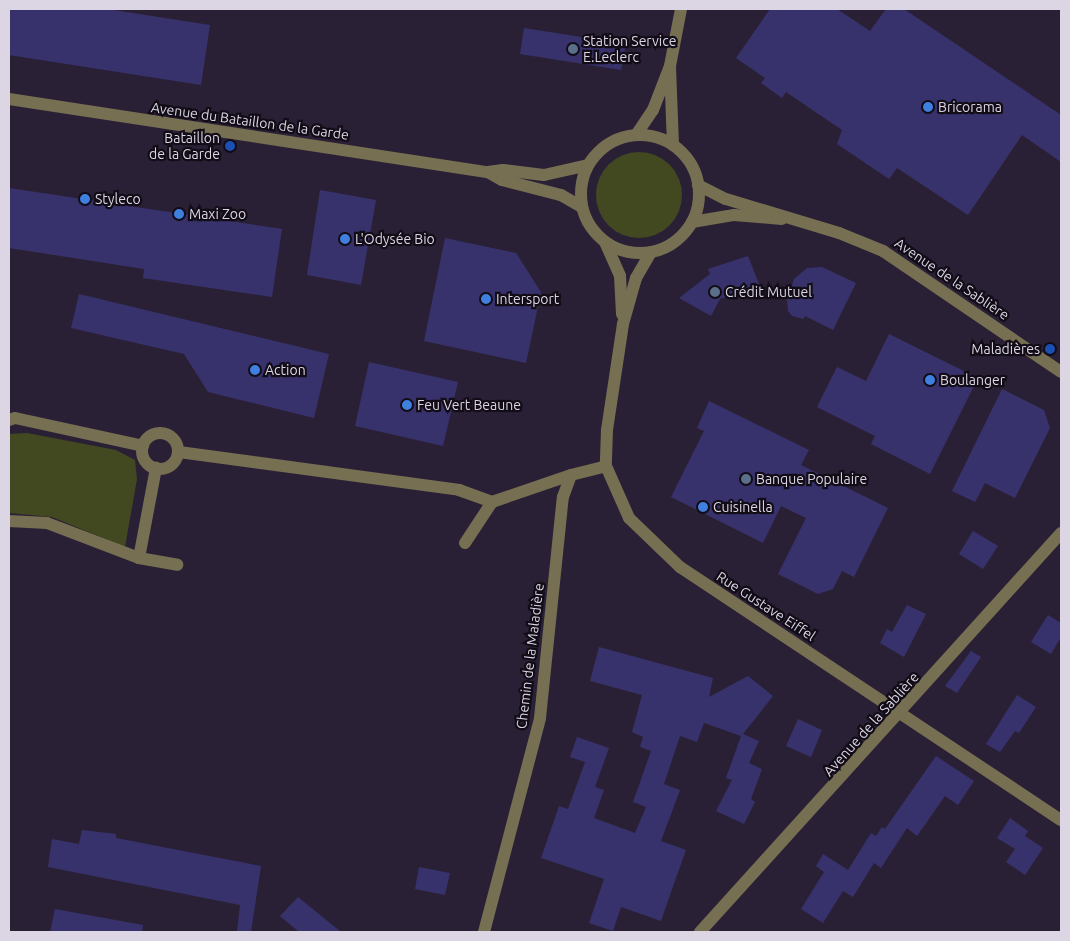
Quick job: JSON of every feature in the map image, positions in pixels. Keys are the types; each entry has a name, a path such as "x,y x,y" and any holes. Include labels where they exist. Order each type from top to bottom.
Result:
{"street":[{"path":"636,135 653,110 670,66 681,9"},
{"path":"670,66 672,145"},
{"name":"Avenue du Bataillon de la Garde","path":"9,99 488,172 503,170 544,175 588,166"},
{"path":"636,135 655,137 672,145 694,169 698,185 698,204 692,222 682,236 651,252 635,253 605,242 590,226 582,207 580,192 588,166 608,144 636,135"},
{"name":"Avenue du Bataillon de la Garde","path":"488,172 502,180 561,195 582,207"},
{"name":"Avenue de la Sablière","path":"698,185 726,199 839,233 883,251 1061,372"},
{"name":"Avenue de la Sablière","path":"692,222 734,216 788,219"},
{"name":"Rue Gustave Eiffel","path":"605,242 620,276 622,324"},
{"name":"Rue Gustave Eiffel","path":"651,252 636,278 622,324 607,430 606,466 629,518 680,567 1061,820"},
{"path":"9,420 15,418 143,446"},
{"path":"154,434 166,434 176,440 179,452 170,466 156,468 144,458 143,446 154,434"},
{"path":"179,452 459,490 492,502"},
{"path":"465,543 492,502 571,475 606,466"},
{"path":"139,558 156,468"},
{"name":"Chemin de la Maladière","path":"484,932 540,718 563,497 571,475"},
{"path":"9,521 47,523 139,558 177,565"},
{"name":"Avenue de la Sablière","path":"700,932 1061,533"}],"green space":[{"path":"639,152 655,155 663,159 675,171 679,179 682,195 679,211 675,219 663,231 655,235 639,238 623,235 615,231 603,219 599,211 596,195 599,179 603,171 615,159 623,155"},
{"path":"27,433 116,450 135,460 137,479 125,547 52,517 9,513 9,434"}],"building":[{"path":"9,9 107,9 210,25 201,85 9,55"},
{"name":"Bricorama","path":"770,9 837,9 870,31 886,9 904,9 1061,115 1061,162 1022,135 968,215 897,168 889,179 837,144 842,130 786,92 782,98 761,83 765,78 736,58"},
{"name":"Station Service E.Leclerc","path":"524,28 626,44 621,70 520,54"},
{"path":"9,188 282,229 272,297 143,278 144,269 9,248"},
{"path":"320,190 376,200 361,285 307,275"},
{"path":"445,238 516,253 541,292 526,363 424,341"},
{"path":"748,256 759,284 720,299 711,316 679,298 710,274 708,269"},
{"path":"822,267 856,283 833,330 805,316 803,319 792,316 788,311 787,300 794,279 807,268"},
{"path":"79,294 329,354 314,418 208,392 184,354 71,328"},
{"path":"889,334 978,378 930,474 871,444 875,436 817,407 837,367 866,381"},
{"path":"369,362 458,382 443,446 355,426"},
{"path":"1002,389 1044,410 1050,428 1015,498 985,483 975,502 952,491"},
{"path":"709,401 809,450 801,465 888,508 854,577 842,571 833,589 818,594 778,574 806,518 781,506 763,543 671,497 704,431 697,428"},
{"path":"973,531 998,546 983,569 959,554"},
{"path":"907,605 926,614 904,657 880,643 887,629 892,632"},
{"path":"1048,615 1061,623 1061,637 1051,654 1031,642"},
{"path":"599,647 713,678 709,697 748,676 773,696 743,734 759,741 749,763 762,769 751,799 755,802 744,824 716,811 732,780 726,778 741,736 704,723 697,742 680,736 664,784 680,790 661,841 686,850 661,921 621,907 613,931 589,923 604,879 541,858 559,806 568,809 585,762 570,757 577,737 609,748 595,787 604,790 594,818 635,833 646,807 633,802 651,751 640,747 643,737 632,732 642,695 590,681"},
{"path":"971,651 981,657 957,693 945,686"},
{"path":"1017,695 1036,707 1019,733 1015,731 1000,752 986,744"},
{"path":"798,719 822,730 811,757 786,746"},
{"path":"936,756 974,781 958,805 945,796 917,836 907,828 881,868 874,863 853,897 843,891 823,923 801,909 824,872 816,866 823,854 848,870 871,833 876,836 882,827 885,829"},
{"path":"1010,818 1028,831 1025,836 1043,848 1025,875 1006,862 1015,849 997,838"},
{"path":"82,830 116,834 116,838 261,866 251,932 237,932 240,905 48,867 52,839 79,844"},
{"path":"419,867 450,873 445,895 415,889"},
{"path":"298,897 341,932 299,932 280,916"},
{"path":"55,909 143,925 142,932 50,932"}],"place":[{"name":"Station Service E.Leclerc","path":"573,49"},
{"name":"Bricorama","path":"928,107"},
{"name":"Bataillon de la Garde","path":"230,146"},
{"name":"Styleco","path":"85,199"},
{"name":"Maxi Zoo","path":"179,214"},
{"name":"L'Odysée Bio","path":"345,239"},
{"name":"Crédit Mutuel","path":"715,292"},
{"name":"Intersport","path":"486,299"},
{"name":"Maladières","path":"1050,349"},
{"name":"Action","path":"255,370"},
{"name":"Boulanger","path":"930,380"},
{"name":"Feu Vert Beaune","path":"407,405"},
{"name":"Banque Populaire","path":"746,479"},
{"name":"Cuisinella","path":"703,507"}]}
